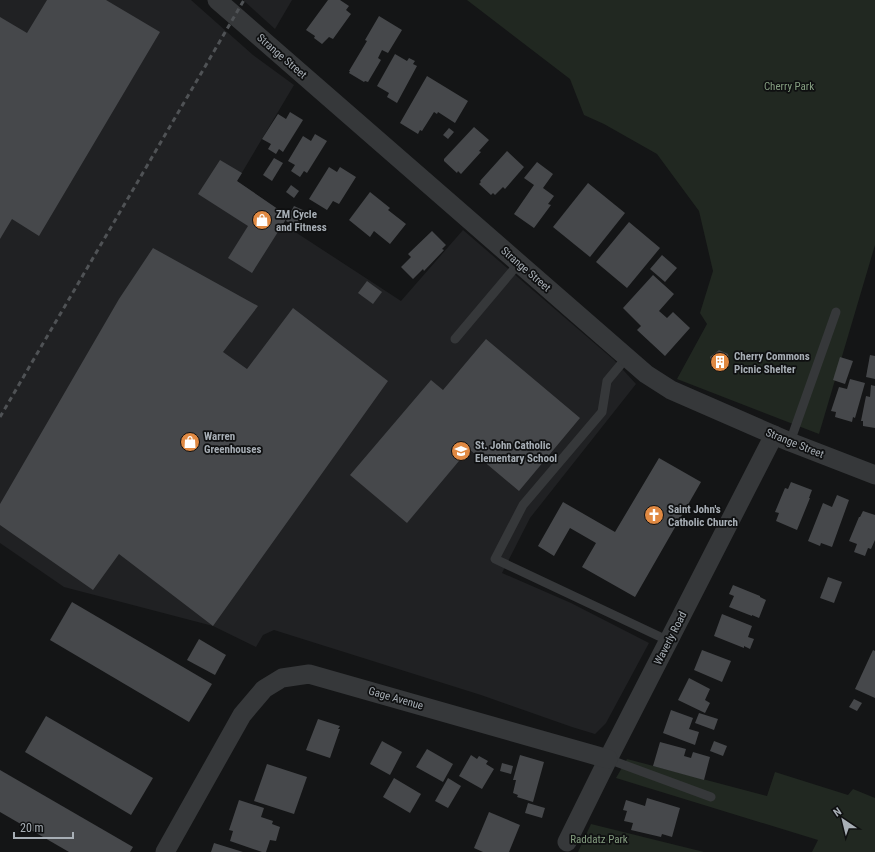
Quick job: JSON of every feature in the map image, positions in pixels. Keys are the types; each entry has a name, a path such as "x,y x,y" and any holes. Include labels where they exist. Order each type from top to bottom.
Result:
{"street":[{"name":"Strange Street","path":"217,0 646,374 671,390 782,438 875,475"},
{"name":"Waverly Road","path":"567,842 608,758 669,641 782,438"},
{"name":"Gage Avenue","path":"164,852 242,714 264,689 282,678 309,674 608,758"}],"lane":[{"path":"455,339 518,263"},
{"path":"782,438 836,312"},
{"path":"627,357 607,381 602,412 523,505 494,559 669,641"},
{"name":"Gage Avenue","path":"608,758 711,797"}],"shaded area":[{"path":"0,0 191,0 253,55 294,85 237,181 288,216 283,224 401,301 463,230 614,360 636,384 530,518 502,573 571,603 649,643 606,723 595,734 481,695 274,630 263,635 256,647 213,626 64,587 0,543"},
{"path":"243,0 292,0 275,29"}],"green space":[{"name":"Cherry Park","path":"467,0 875,0 875,245 819,434 677,379 707,324 700,313 713,271 699,211 657,154 604,124 584,115 570,79"},
{"path":"627,759 767,796 775,772 848,795 853,789 875,798 875,852 812,852 818,840 616,778"},
{"name":"Raddatz Park","path":"591,824 704,852 578,852"}],"building":[{"path":"47,0 106,0 160,32 39,236 12,219 0,239 0,17 27,33"},
{"path":"328,0 340,0 349,6 346,10 351,14 333,39 329,37 322,44 314,38 315,36 306,30"},
{"path":"379,16 402,30 388,53 382,50 378,58 381,60 368,82 364,82 349,73 349,71 367,41 365,40"},
{"path":"395,54 407,61 409,58 415,61 413,64 417,66 397,103 387,97 389,93 377,86"},
{"path":"427,76 468,101 455,123 438,112 437,114 434,112 422,131 420,130 418,134 400,123"},
{"path":"290,112 303,120 283,152 279,149 276,154 268,149 271,144 262,139 278,114 286,119"},
{"path":"474,127 489,140 479,151 481,152 461,174 458,171 457,173 444,161 444,159"},
{"path":"449,128 454,132 448,139 443,135"},
{"path":"315,134 327,141 307,173 304,171 300,177 291,171 295,165 288,161 303,136 311,141"},
{"path":"507,151 524,167 505,189 503,187 495,195 493,193 491,195 479,184 481,182 480,181"},
{"path":"274,158 283,163 272,181 263,175"},
{"name":"ZM Cycle and Fitness","path":"220,160 242,173 237,181 288,216 252,273 228,258 248,226 198,194"},
{"path":"537,162 553,174 543,188 554,196 548,204 551,205 534,228 514,214 534,185 524,178"},
{"path":"329,167 337,172 340,167 356,177 339,204 333,201 327,210 309,199"},
{"path":"588,183 625,213 590,257 553,227"},
{"path":"291,185 299,191 294,198 286,192"},
{"path":"370,192 390,208 388,210 406,224 390,244 374,231 370,237 349,220"},
{"path":"294,206 305,211 297,227 286,221"},
{"path":"629,222 660,248 627,288 596,262"},
{"path":"432,231 446,245 442,249 444,250 424,271 423,269 413,279 401,267 411,257 408,254"},
{"name":"Warren Greenhouses","path":"153,248 258,306 223,352 247,369 293,308 388,381 213,626 119,554 93,590 0,525 0,504 119,299"},
{"path":"662,255 677,268 665,282 650,269"},
{"path":"653,275 674,294 659,311 667,318 673,312 690,328 665,356 637,330 641,326 623,308"},
{"path":"367,281 382,292 373,304 358,293"},
{"path":"486,339 580,418 519,491 469,449 407,523 350,475 431,380 443,390"},
{"name":"Cherry Commons Picnic Shelter","path":"719,350 728,354 730,365 721,372 712,368 710,357"},
{"path":"870,355 875,356 875,379 866,377"},
{"path":"840,357 853,361 845,384 833,380"},
{"path":"850,379 865,383 855,418 853,417 852,422 835,417 836,412 831,411 839,387 847,389"},
{"path":"871,385 875,386 875,428 863,426 863,421 861,421 866,396 870,397"},
{"name":"Saint John's Catholic Church","path":"659,458 701,482 635,597 582,567 596,543 570,528 554,556 538,546 563,502 615,532"},
{"path":"791,482 812,490 797,530 776,521 779,513 775,512 785,488 788,489"},
{"path":"837,495 849,500 832,547 821,543 820,546 808,541 823,503 832,507"},
{"path":"863,511 875,515 875,540 871,549 868,548 865,556 854,552 857,544 849,541"},
{"path":"828,577 842,582 834,603 820,598"},
{"path":"733,585 766,600 759,618 729,607 734,596 729,594"},
{"path":"72,602 212,684 189,722 50,640"},
{"path":"722,614 752,626 748,637 754,639 750,649 714,636"},
{"path":"199,639 226,655 215,675 187,660"},
{"path":"702,650 731,661 722,682 694,670"},
{"path":"873,650 875,651 875,698 855,689"},
{"path":"689,678 710,689 705,700 710,703 705,713 678,700"},
{"path":"854,699 862,703 857,711 849,707"},
{"path":"671,710 693,718 689,729 699,732 695,745 663,733"},
{"path":"699,713 718,719 714,730 695,723"},
{"path":"46,716 153,778 131,815 25,752"},
{"path":"318,719 340,726 330,758 306,750"},
{"path":"382,741 402,752 390,775 370,764"},
{"path":"714,741 727,746 723,756 710,751"},
{"path":"660,742 686,749 684,756 691,758 693,752 710,757 704,780 653,766"},
{"path":"427,749 453,764 443,782 416,767"},
{"path":"471,755 477,759 479,756 488,761 486,764 494,769 482,789 459,776"},
{"path":"520,755 544,762 533,802 517,797 518,795 513,793 516,780 513,780"},
{"path":"502,763 513,766 511,774 500,771"},
{"path":"267,764 307,777 294,814 254,801"},
{"path":"0,770 133,847 130,852 69,852 0,812"},
{"path":"394,778 421,794 410,813 383,797"},
{"path":"448,778 461,786 448,808 435,801"},
{"path":"647,798 680,808 672,837 662,834 661,837 631,830 633,823 624,821 627,811 623,810 626,800 645,806"},
{"path":"239,800 264,808 261,817 273,821 272,824 280,827 276,841 270,840 266,852 230,841 233,831 229,830"},
{"path":"528,803 545,808 542,818 525,813"},
{"path":"489,812 520,825 509,852 483,852 474,848"},
{"path":"214,843 243,852 211,852"}],"railway":[{"path":"0,417 244,0"}],"place":[{"name":"ZM Cycle and Fitness","path":"262,220"},
{"name":"Cherry Commons Picnic Shelter","path":"720,362"},
{"name":"Warren Greenhouses","path":"190,442"},
{"name":"St. John Catholic Elementary School","path":"461,451"},
{"name":"Saint John's Catholic Church","path":"654,515"}]}
